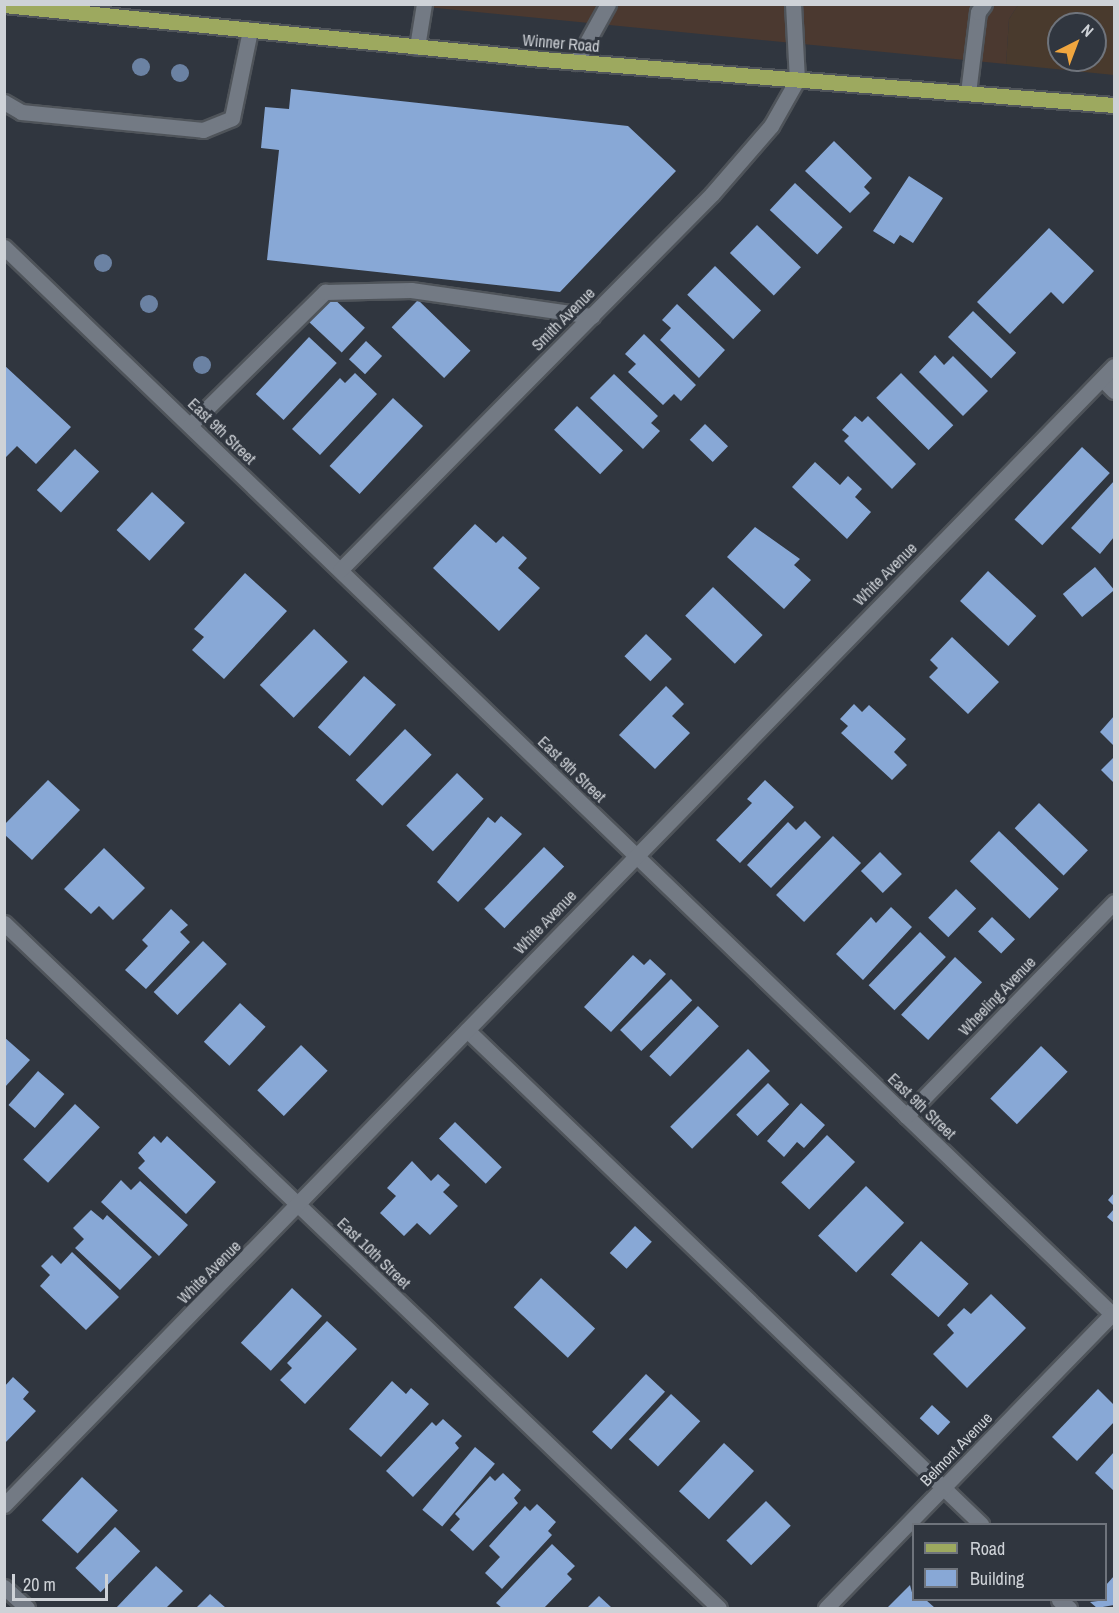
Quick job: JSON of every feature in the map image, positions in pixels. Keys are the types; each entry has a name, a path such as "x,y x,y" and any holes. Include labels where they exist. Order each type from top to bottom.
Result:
{"main road":[{"name":"Winner Road","path":"4,5 576,62 1114,105"}],"street":[{"path":"417,47 424,4"},
{"path":"576,62 608,4"},
{"path":"793,4 797,80"},
{"path":"968,93 978,12 984,4"},
{"path":"4,102 21,112 203,130 232,118 250,30"},
{"name":"Smith Avenue","path":"340,570 720,186 771,126 797,80"},
{"name":"East 9th Street","path":"4,247 1113,1315"},
{"path":"190,425 325,292 411,290 592,316"},
{"name":"White Avenue","path":"4,1505 299,1205 634,854 1114,366"},
{"path":"1102,379 1114,391"},
{"name":"Wheeling Avenue","path":"906,1116 1114,902"},
{"name":"East 10th Street","path":"4,923 719,1608"},
{"path":"467,1030 980,1523"},
{"name":"Belmont Avenue","path":"826,1608 1113,1315"},
{"path":"4,1587 27,1608"}],"shaded area":[{"path":"406,5 1018,5 1009,19 1006,64"},
{"path":"1018,5 1114,5 1114,75 1085,72 1107,72 1107,12 1047,12 1047,68 1006,64 1009,19"}],"building":[{"path":"291,89 628,126 676,171 560,292 267,260 279,150 261,148 265,107 289,109"},
{"path":"834,141 872,178 864,187 870,193 850,213 805,171"},
{"path":"909,176 943,198 913,243 900,235 894,244 873,231"},
{"path":"795,183 843,227 817,254 770,210"},
{"path":"757,225 801,267 774,295 730,253"},
{"path":"1049,228 1094,271 1063,304 1051,292 1010,334 977,302"},
{"path":"715,266 761,310 733,339 687,295"},
{"path":"332,297 365,328 342,353 309,322"},
{"path":"418,300 471,351 444,378 392,327"},
{"path":"677,304 725,350 699,378 660,340 671,328 662,320"},
{"path":"973,311 1016,353 991,379 948,337"},
{"path":"644,334 696,385 681,401 674,394 663,405 628,372 636,364 625,354"},
{"path":"309,337 337,363 284,420 256,394"},
{"path":"366,341 382,356 365,374 349,359"},
{"path":"935,355 944,365 953,356 988,391 963,416 919,372"},
{"path":"4,365 71,427 36,464 17,446 4,459"},
{"path":"355,373 377,394 320,455 292,429 340,378 345,383"},
{"path":"901,373 953,425 929,450 876,398"},
{"path":"614,374 658,416 651,423 660,431 643,449 590,398"},
{"path":"393,398 423,426 360,494 330,466"},
{"path":"577,406 623,450 600,474 554,430"},
{"path":"855,416 862,422 868,416 916,464 892,489 844,441 849,436 842,430"},
{"path":"705,424 728,446 713,462 690,440"},
{"path":"1082,447 1110,473 1042,545 1014,519"},
{"path":"75,449 99,472 61,512 37,490"},
{"path":"815,462 840,485 848,476 862,489 855,497 871,512 847,539 792,487"},
{"path":"1114,481 1114,537 1100,554 1071,528"},
{"path":"152,492 185,523 149,561 117,530"},
{"path":"475,524 496,543 503,536 527,558 518,568 540,588 499,631 433,568"},
{"path":"755,527 800,559 794,565 811,580 784,609 727,557"},
{"path":"1095,567 1114,590 1082,617 1063,594"},
{"path":"988,571 1036,616 1008,646 960,601"},
{"path":"245,573 287,611 224,679 192,650 204,637 194,629"},
{"path":"713,587 763,635 735,664 685,616"},
{"path":"314,629 348,662 294,718 260,685"},
{"path":"646,634 672,659 650,681 624,656"},
{"path":"952,637 999,682 968,714 929,677 938,668 930,660"},
{"path":"364,676 396,705 350,756 318,727"},
{"path":"666,686 684,704 672,716 690,733 655,769 619,735"},
{"path":"854,704 862,712 869,705 906,739 894,752 907,765 892,780 841,733 848,726 840,719"},
{"path":"1114,716 1114,746 1100,732"},
{"path":"405,729 432,755 382,806 356,780"},
{"path":"1114,757 1114,783 1101,770"},
{"path":"457,773 484,799 433,851 406,826"},
{"path":"48,780 80,810 32,860 4,834 4,825"},
{"path":"765,780 794,807 740,863 716,840 752,803 747,799"},
{"path":"1039,803 1088,850 1064,875 1015,828"},
{"path":"501,816 522,834 458,902 437,882 488,817 495,823"},
{"path":"805,821 821,837 771,888 747,865 788,822 796,830"},
{"path":"999,831 1059,889 1030,919 970,861"},
{"path":"833,836 861,863 804,922 776,895"},
{"path":"544,847 564,866 504,928 484,909"},
{"path":"104,848 145,888 113,920 99,906 91,914 64,889"},
{"path":"880,852 902,874 883,893 861,871"},
{"path":"956,889 976,908 948,937 928,918"},
{"path":"891,907 912,927 863,980 836,954 871,917 876,923"},
{"path":"171,909 188,925 180,932 190,942 146,989 125,970 148,946 142,940"},
{"path":"992,917 1015,939 1001,954 978,931"},
{"path":"920,932 946,957 894,1010 869,985"},
{"path":"203,941 227,964 177,1015 154,992"},
{"path":"633,955 644,965 650,959 666,974 611,1032 584,1007"},
{"path":"955,957 982,982 928,1040 901,1015"},
{"path":"671,979 692,1000 641,1051 620,1030"},
{"path":"240,1003 266,1027 229,1066 204,1042"},
{"path":"698,1006 719,1026 670,1076 649,1056"},
{"path":"4,1037 30,1060 4,1088"},
{"path":"301,1045 328,1071 284,1116 257,1090"},
{"path":"1041,1046 1068,1072 1017,1124 990,1099"},
{"path":"748,1049 770,1071 692,1149 670,1127"},
{"path":"38,1071 64,1094 35,1128 8,1105"},
{"path":"768,1083 789,1104 757,1136 736,1115"},
{"path":"801,1103 825,1125 804,1148 797,1142 784,1157 767,1141"},
{"path":"75,1104 100,1127 48,1183 23,1160"},
{"path":"455,1122 502,1167 486,1184 439,1139"},
{"path":"827,1135 855,1162 809,1210 781,1182"},
{"path":"154,1136 161,1143 167,1136 216,1182 186,1214 138,1168 145,1161 138,1153"},
{"path":"412,1161 431,1181 438,1174 450,1185 443,1192 458,1206 430,1235 417,1223 404,1236 380,1213 396,1196 387,1188"},
{"path":"121,1180 131,1190 140,1181 188,1225 159,1256 101,1202"},
{"path":"866,1186 904,1223 856,1272 818,1236"},
{"path":"1114,1193 1114,1206 1108,1200"},
{"path":"1114,1209 1114,1223 1107,1217"},
{"path":"91,1210 103,1220 107,1215 152,1257 120,1290 75,1248 84,1239 73,1228"},
{"path":"635,1226 652,1242 627,1269 610,1253"},
{"path":"921,1241 969,1284 938,1317 891,1274"},
{"path":"72,1252 119,1297 86,1330 40,1286 50,1275 41,1266 52,1255 61,1264"},
{"path":"541,1278 595,1328 568,1358 514,1307"},
{"path":"292,1288 322,1316 271,1371 241,1343"},
{"path":"991,1294 1026,1328 967,1388 933,1354 954,1333 947,1325 964,1308 971,1314"},
{"path":"327,1321 357,1349 305,1404 280,1380 292,1368 287,1363"},
{"path":"646,1374 665,1392 611,1450 592,1432"},
{"path":"13,1377 29,1392 23,1399 36,1411 4,1444 4,1387"},
{"path":"392,1381 406,1394 411,1388 429,1404 381,1457 349,1429"},
{"path":"1098,1389 1114,1405 1114,1422 1077,1461 1052,1437"},
{"path":"671,1394 700,1421 658,1467 629,1439"},
{"path":"932,1405 950,1422 938,1435 920,1418"},
{"path":"443,1419 462,1436 455,1443 459,1448 413,1497 386,1471 432,1422 436,1426"},
{"path":"724,1443 754,1471 709,1519 679,1491"},
{"path":"475,1447 495,1464 442,1527 422,1510"},
{"path":"1114,1452 1114,1491 1095,1473"},
{"path":"503,1473 521,1490 514,1498 518,1503 473,1551 450,1530 460,1519 455,1514 490,1476 495,1481"},
{"path":"82,1477 118,1510 78,1554 42,1520"},
{"path":"766,1501 791,1526 751,1565 726,1541"},
{"path":"537,1504 556,1522 548,1531 552,1535 502,1589 485,1573 500,1557 489,1546 525,1506 530,1511"},
{"path":"115,1527 140,1551 101,1592 75,1568"},
{"path":"552,1544 575,1566 567,1574 572,1579 544,1608 502,1608 496,1603"},
{"path":"156,1566 183,1591 166,1608 116,1608"},
{"path":"1114,1576 1114,1605 1097,1608 1090,1602 1107,1601 1107,1584"},
{"path":"910,1585 912,1601 927,1601 935,1608 887,1608"},
{"path":"210,1594 226,1608 196,1608"},
{"path":"599,1596 612,1608 587,1608"}]}
